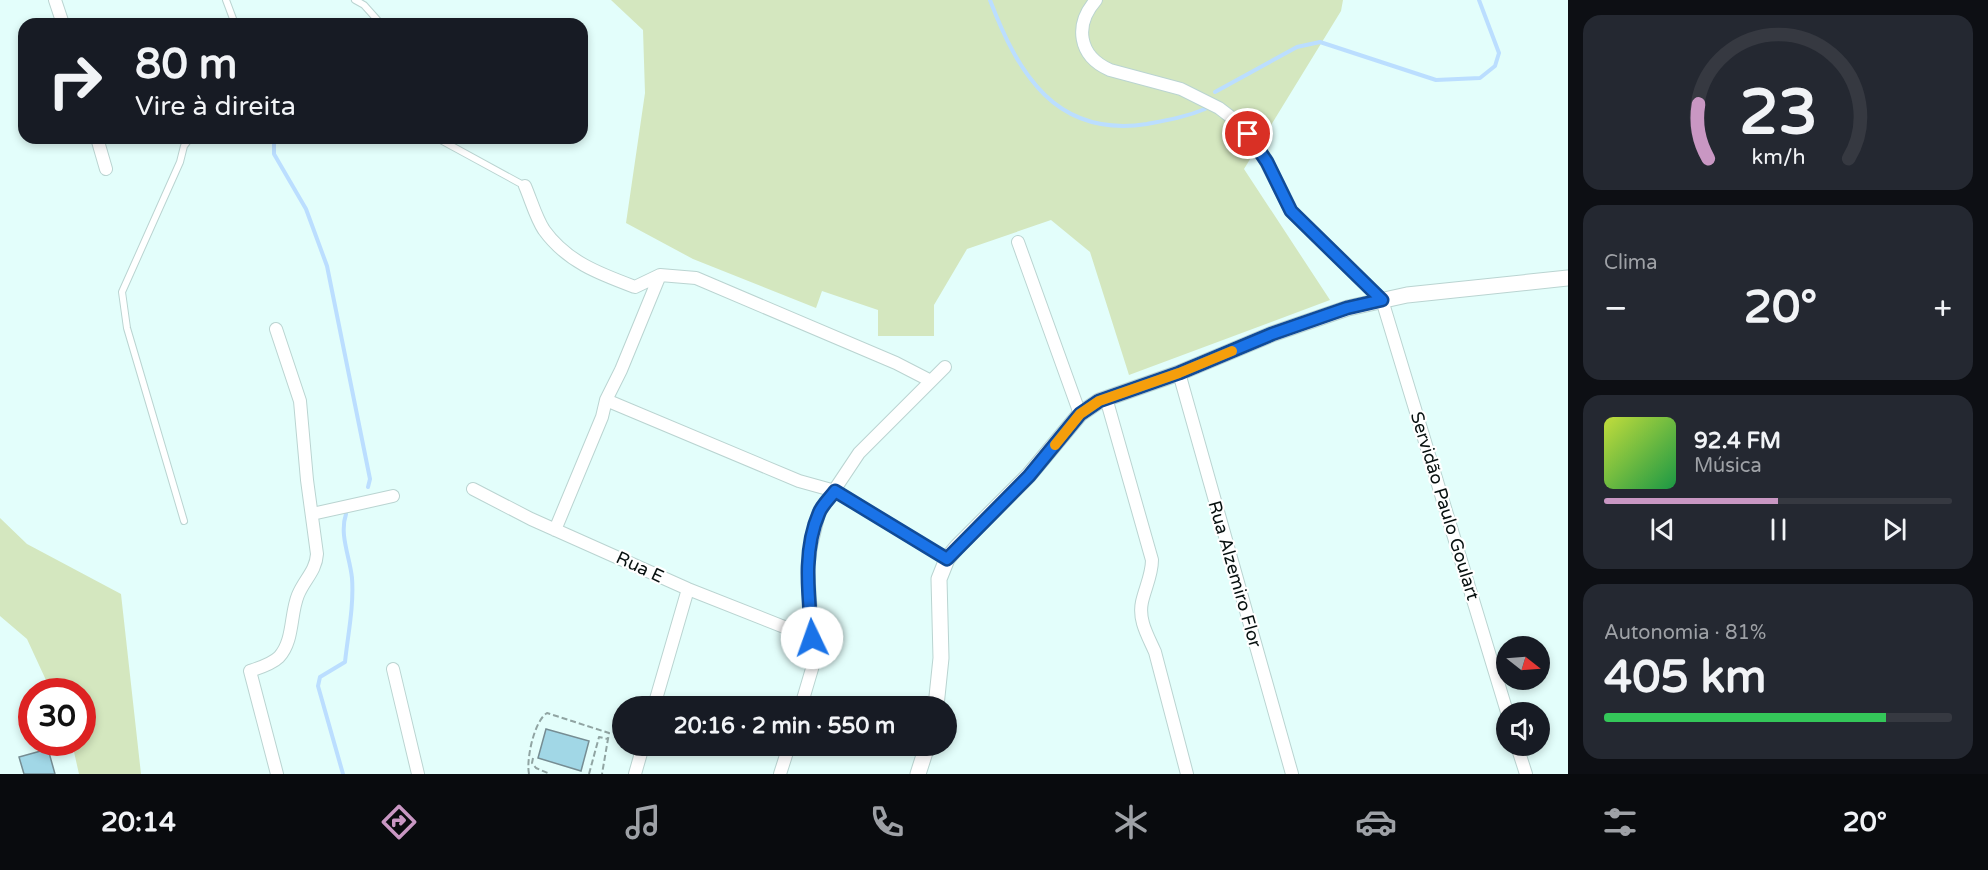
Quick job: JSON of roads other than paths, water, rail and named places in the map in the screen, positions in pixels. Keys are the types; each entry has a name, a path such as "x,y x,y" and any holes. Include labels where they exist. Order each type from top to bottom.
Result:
{"street":[{"path":"55,0 61,18"},
{"path":"1096,0 1086,17 1082,32 1083,46 1090,57 1100,66 1110,70 1181,89 1219,108 1236,121 1259,148 1291,211 1382,300"},
{"path":"99,144 106,169"},
{"path":"525,186 543,229 568,254 591,270 635,287 660,275 696,278 896,363 931,381"},
{"path":"1018,242 1080,414"},
{"path":"555,530 602,417 606,400 621,370 660,275"},
{"path":"937,696 941,658 939,579 947,559 1029,476 1080,414 1106,398 1179,373 1272,334 1347,308 1407,296 1568,278"},
{"name":"Servidão Paulo Goulart","path":"1382,300 1504,702"},
{"path":"276,329 300,401 318,554 316,563 298,594 289,638 278,658 250,671 277,774"},
{"path":"804,696 814,662 808,568 819,513 859,453 945,367"},
{"name":"Rua Alzemiro Flor","path":"1179,373 1292,774"},
{"path":"1106,398 1152,560 1141,606 1142,618 1147,637 1155,652 1187,774"},
{"path":"606,400 799,481 835,491 947,559"},
{"name":"Rua E","path":"472,489 555,530 688,589 812,638"},
{"path":"312,514 393,496"},
{"path":"657,696 688,589"},
{"path":"393,669 418,774"},
{"path":"635,774 640,756"},
{"path":"780,774 786,756"},
{"path":"918,774 924,756"},
{"path":"1520,756 1526,774"}],"lane":[{"path":"226,0 233,18"},
{"path":"355,0 364,5 376,18"},
{"path":"184,521 127,328 122,292 180,162 186,144"},
{"path":"448,144 525,186"}],"waterway":[{"path":"990,0 1014,53 1028,75 1045,95 1065,110 1088,121 1115,126 1147,124 1205,109"},
{"path":"1215,92 1297,47 1320,42 1436,80 1480,78 1495,66 1499,53 1479,0"},
{"path":"274,144 274,154 306,209 327,266 370,479 368,487"},
{"path":"343,774 318,686 320,677 345,662 352,588 351,570 344,538 346,514"}]}
